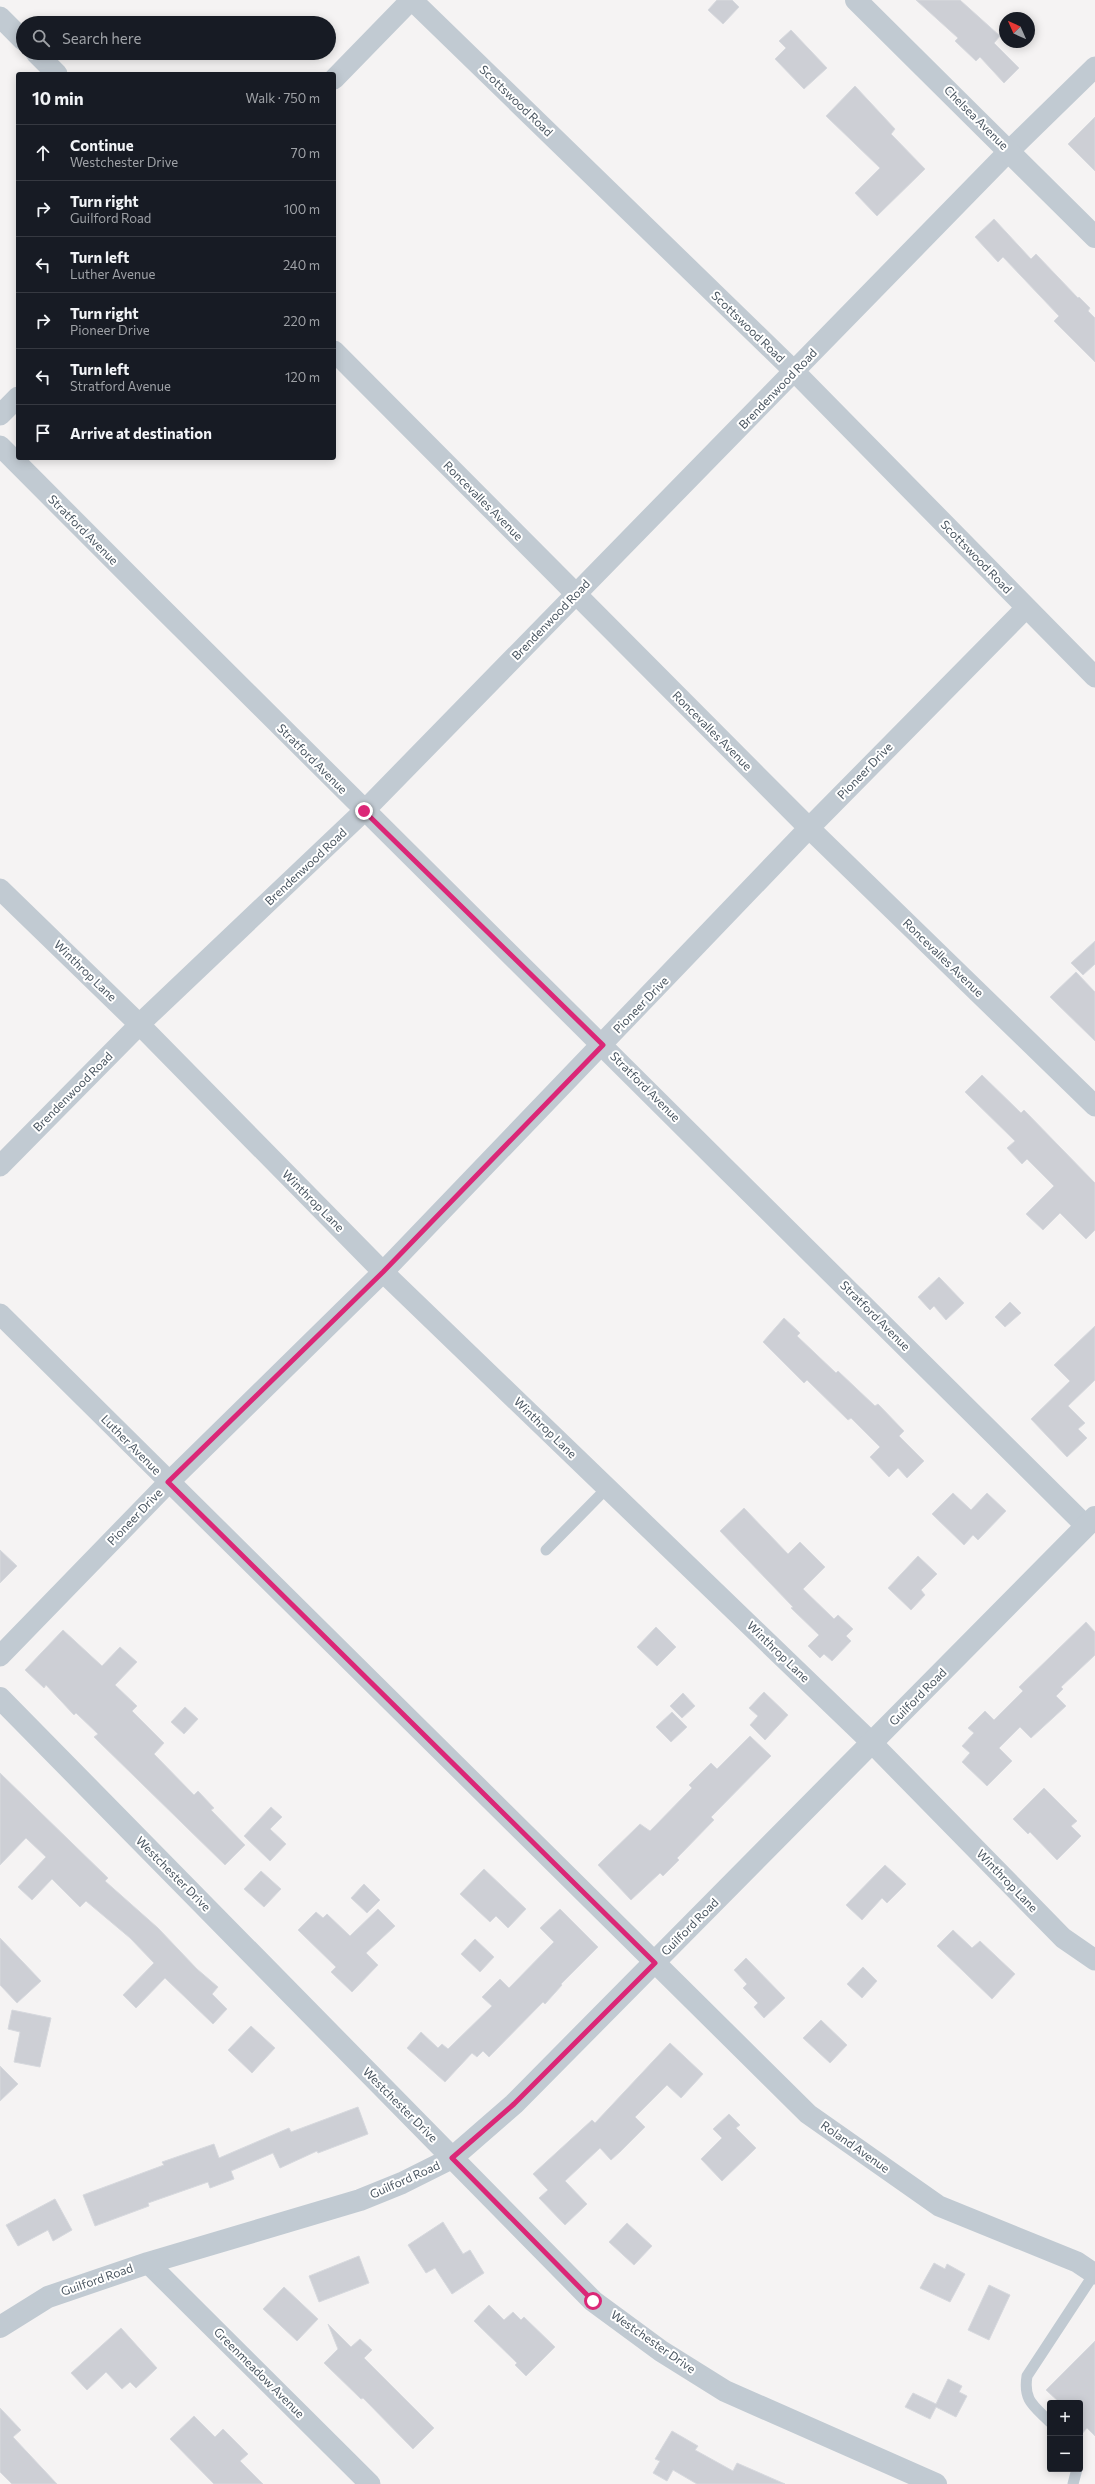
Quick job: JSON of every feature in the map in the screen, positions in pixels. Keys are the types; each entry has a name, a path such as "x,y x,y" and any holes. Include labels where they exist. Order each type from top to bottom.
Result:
{"street":[{"path":"336,77 411,0"},
{"name":"Scottswood Road","path":"411,0 795,372 1026,608 1095,676"},
{"name":"Chelsea Avenue","path":"856,0 1009,150 1095,237"},
{"path":"0,17 16,33"},
{"path":"43,60 55,72"},
{"name":"Brendenwood Road","path":"0,1166 140,1025 364,811 795,372 1009,150 1095,67"},
{"name":"Roncevalles Avenue","path":"336,353 809,828 1095,1106"},
{"path":"0,415 16,399"},
{"name":"Stratford Avenue","path":"0,446 364,811 1090,1522"},
{"name":"Pioneer Drive","path":"0,1656 168,1482 383,1272 603,1045 809,828 1026,608"},
{"name":"Winthrop Lane","path":"0,889 140,1025 383,1272 872,1743 1063,1938 1095,1960"},
{"name":"Luther Avenue","path":"0,1314 655,1963"},
{"name":"Guilford Road","path":"0,2327 48,2297 148,2263 360,2200 402,2183 452,2158 514,2104 1090,1522"},
{"name":"Westchester Drive","path":"0,1698 593,2301 661,2351 725,2391 936,2484"},
{"name":"Roland Avenue","path":"655,1963 808,2114 940,2206 1077,2262 1095,2274"},
{"name":"Greenmeadow Avenue","path":"148,2263 370,2484"}],"lane":[{"path":"546,1550 607,1488"},
{"path":"1047,2419 1029,2401 1025,2390 1027,2376 1095,2274"},
{"path":"1073,2484 1076,2472"}],"building":[{"path":"717,0 732,0 739,7 723,24 708,10"},
{"path":"916,0 960,0 999,35 994,43 1019,68 1004,83 980,57 976,61 955,41 958,38"},
{"path":"791,30 827,68 804,89 775,59 786,48 779,41"},
{"path":"855,86 895,129 891,134 925,169 877,216 855,193 880,168 826,116"},
{"path":"1095,117 1095,171 1068,144"},
{"path":"994,219 1031,259 1036,254 1078,298 1079,297 1090,308 1088,311 1095,318 1095,362 1054,321 1059,316 1003,257 998,262 975,237"},
{"path":"1095,941 1095,964 1083,975 1071,963"},
{"path":"1076,972 1095,992 1095,1041 1050,997"},
{"path":"982,1075 1021,1113 1024,1110 1095,1183 1095,1230 1086,1239 1060,1213 1043,1230 1026,1214 1054,1186 1027,1159 1022,1164 1007,1148 1015,1141 965,1092"},
{"path":"939,1277 964,1303 946,1320 934,1306 930,1310 918,1297"},
{"path":"1010,1302 1021,1313 1005,1327 995,1317"},
{"path":"784,1318 800,1333 797,1336 836,1373 838,1371 875,1406 878,1404 904,1431 899,1436 924,1461 907,1478 898,1468 889,1477 870,1457 880,1447 851,1418 848,1420 807,1380 804,1383 763,1342"},
{"path":"1095,1326 1095,1380 1068,1406 1085,1423 1078,1429 1087,1438 1067,1457 1031,1419 1070,1381 1054,1365"},
{"path":"953,1493 971,1510 987,1493 1006,1511 978,1540 973,1535 964,1545 932,1514"},
{"path":"744,1508 788,1554 800,1542 825,1567 803,1589 834,1619 838,1615 853,1629 846,1636 851,1641 832,1661 824,1654 820,1658 808,1646 819,1635 791,1608 793,1607 720,1531"},
{"path":"0,1550 17,1566 0,1583"},
{"path":"918,1556 937,1574 921,1590 925,1595 911,1610 888,1588"},
{"path":"1086,1622 1095,1632 1095,1655 1061,1687 1063,1689 1056,1696 1066,1706 1031,1738 1020,1727 999,1748 1012,1761 987,1786 962,1762 970,1753 962,1746 974,1733 968,1728 985,1711 994,1720 1023,1691 1019,1687"},
{"path":"656,1627 676,1647 657,1666 637,1647"},
{"path":"63,1630 102,1666 120,1647 137,1662 115,1685 137,1706 132,1711 164,1743 154,1754 194,1795 198,1791 214,1808 211,1810 245,1845 225,1865 94,1737 98,1734 76,1713 74,1715 46,1685 44,1688 25,1670"},
{"path":"764,1692 788,1715 765,1740 750,1725 758,1716 749,1708"},
{"path":"683,1693 695,1706 682,1718 670,1706"},
{"path":"185,1707 198,1719 184,1734 171,1722"},
{"path":"672,1712 687,1727 671,1742 656,1727"},
{"path":"750,1736 771,1756 711,1817 714,1820 677,1858 679,1860 663,1876 660,1873 631,1900 598,1865 640,1824 650,1831 692,1788 689,1785 711,1763 717,1769"},
{"path":"0,1773 108,1878 105,1881 158,1928 197,1969 218,1987 212,1994 227,2009 213,2024 165,1978 136,2008 123,1995 154,1963 130,1938 86,1901 80,1907 52,1879 32,1900 18,1887 46,1857 26,1838 0,1865"},
{"path":"1044,1788 1077,1821 1071,1826 1081,1836 1057,1860 1030,1832 1028,1834 1013,1819"},
{"path":"271,1807 282,1817 270,1829 286,1844 270,1861 244,1836"},
{"path":"885,1865 906,1884 887,1903 882,1898 862,1920 846,1905"},
{"path":"484,1869 526,1909 508,1928 496,1916 490,1922 460,1894"},
{"path":"261,1871 281,1889 264,1907 244,1889"},
{"path":"364,1884 380,1900 367,1913 351,1898"},
{"path":"378,1909 395,1926 366,1953 378,1965 352,1992 331,1972 336,1967 298,1930 316,1912 323,1918 327,1914 350,1936"},
{"path":"560,1909 598,1947 561,1984 562,1985 545,2004 543,2002 489,2057 483,2051 477,2057 472,2053 445,2082 407,2048 421,2032 438,2048 442,2044 448,2049 492,2006 482,1997 500,1979 509,1988 554,1942 540,1928"},
{"path":"953,1930 972,1948 980,1941 1015,1974 992,1999 937,1946"},
{"path":"0,1938 41,1981 17,2003 0,1985"},
{"path":"475,1939 494,1957 480,1972 461,1954"},
{"path":"746,1958 785,1998 764,2018 754,2007 758,2003 743,1988 747,1984 734,1970"},
{"path":"863,1967 877,1981 862,1998 847,1984"},
{"path":"12,2010 51,2018 40,2067 14,2062 20,2032 8,2029"},
{"path":"821,2020 847,2045 830,2063 803,2038"},
{"path":"251,2026 275,2048 252,2073 228,2050"},
{"path":"670,2043 703,2074 681,2098 667,2085 635,2117 645,2127 621,2151 611,2160 600,2148 565,2181 587,2204 565,2225 539,2198 548,2190 533,2174 592,2120 595,2123"},
{"path":"0,2066 18,2084 0,2101"},
{"path":"358,2107 368,2134 318,2153 317,2151 280,2168 273,2153 231,2171 234,2179 210,2188 208,2182 148,2203 149,2206 95,2226 83,2195 164,2165 162,2162 214,2144 219,2158 289,2128 291,2132"},
{"path":"729,2114 740,2125 736,2128 756,2148 722,2181 701,2159 722,2138 713,2129"},
{"path":"55,2199 72,2230 53,2241 48,2230 18,2246 6,2225"},
{"path":"443,2222 463,2254 470,2250 484,2273 452,2294 435,2268 426,2273 408,2245"},
{"path":"627,2223 652,2246 634,2265 609,2242"},
{"path":"359,2256 369,2283 319,2302 309,2276"},
{"path":"934,2263 945,2269 947,2264 965,2274 950,2302 920,2288"},
{"path":"989,2285 1010,2295 989,2340 968,2330"},
{"path":"284,2287 318,2319 297,2341 263,2309"},
{"path":"489,2305 504,2320 513,2312 521,2320 524,2317 555,2347 526,2376 515,2365 517,2363 474,2321"},
{"path":"328,2324 351,2347 360,2339 372,2350 364,2358 434,2428 413,2449 363,2398 361,2399 324,2363 338,2349"},
{"path":"121,2328 157,2368 136,2388 130,2382 122,2389 106,2372 87,2390 71,2373"},
{"path":"1095,2341 1095,2436 1087,2428 1083,2433 1083,2400 1057,2400 1046,2390"},
{"path":"948,2379 962,2386 959,2392 967,2396 956,2417 936,2407 930,2419 905,2407 913,2393 936,2404"},
{"path":"0,2408 21,2430 13,2437 57,2484 12,2484 0,2472"},
{"path":"194,2416 215,2437 223,2429 248,2454 240,2461 263,2484 214,2484 170,2439"},
{"path":"672,2431 698,2446 695,2450 733,2471 737,2463 785,2484 697,2484 673,2470 667,2481 653,2473 660,2461 655,2459"}],"route":[{"path":"364,811 603,1045 383,1272 168,1482 655,1963 514,2104 452,2158 593,2301"}]}
